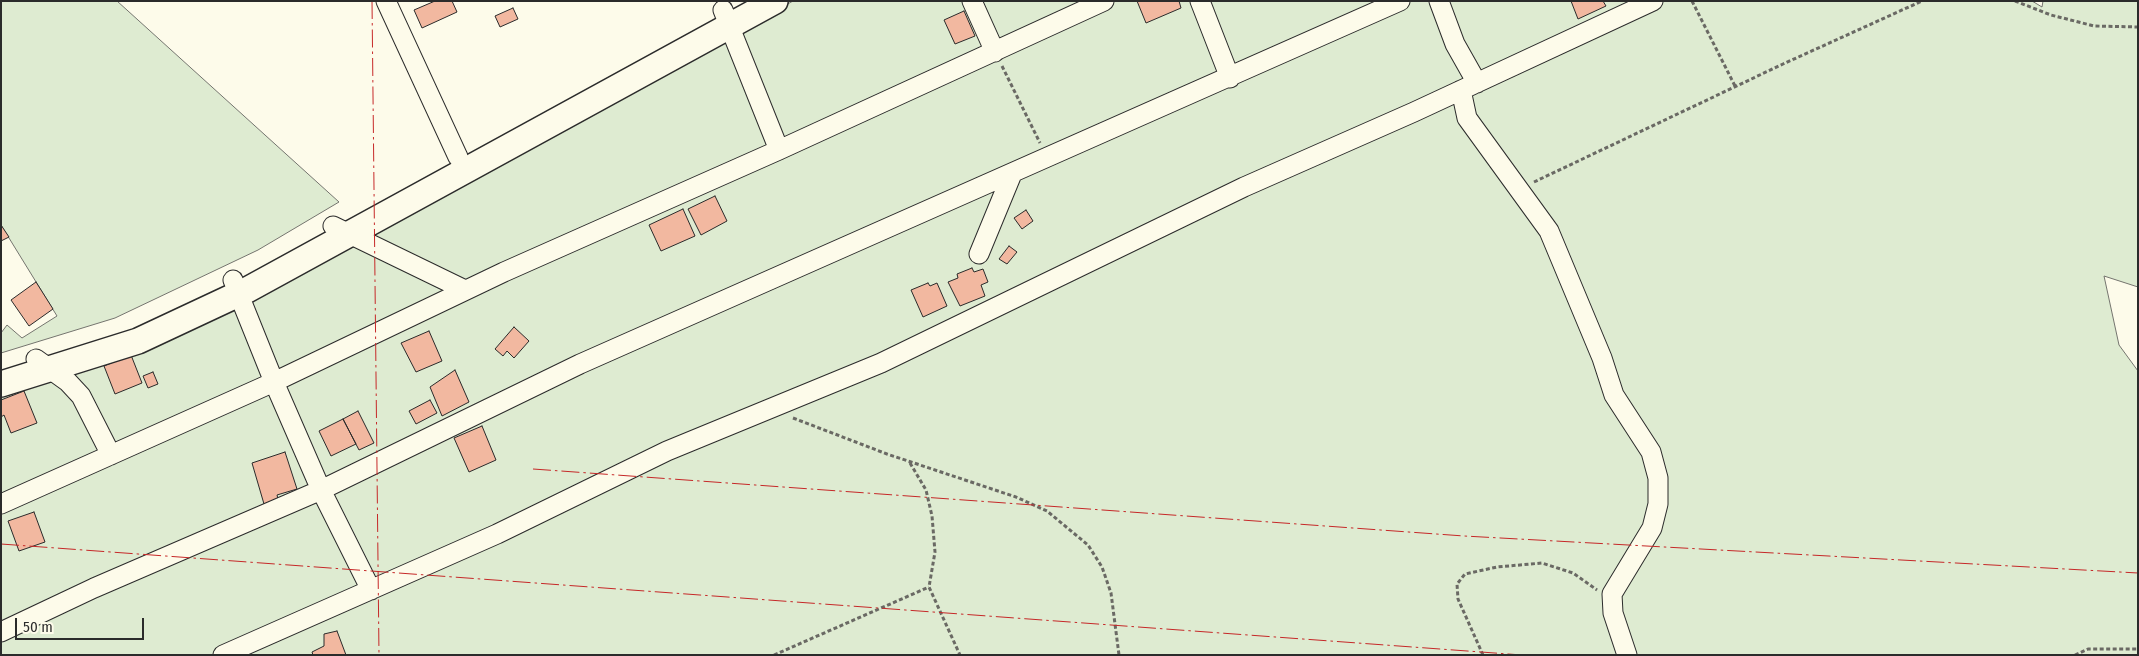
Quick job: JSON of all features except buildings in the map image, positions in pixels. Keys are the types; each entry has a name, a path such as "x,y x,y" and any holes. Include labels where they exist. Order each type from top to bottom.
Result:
{"main road":[{"path":"342,230 458,157 731,12 774,1"},
{"path":"1,384 43,364 236,287 342,230 731,12"},
{"path":"1,370 43,364"}],"street":[{"path":"386,1 458,157"},
{"path":"972,1 995,52"},
{"path":"1,504 274,382 465,290 779,150 1104,1"},
{"path":"1200,1 1230,78"},
{"path":"1,632 94,588 321,490 580,364 1230,78 1400,1"},
{"path":"1439,1 1469,86 1467,118 1520,189 1549,232 1602,358 1614,395 1650,452 1658,478 1658,504 1652,528 1612,594 1613,613 1627,655"},
{"path":"223,655 497,534 667,451 881,363 1244,187 1653,1"},
{"path":"731,12 779,150"},
{"path":"979,254 1012,174"},
{"path":"342,230 465,290"},
{"path":"236,287 274,382 321,490 371,590"},
{"path":"43,364 68,382 81,396 111,455"}],"path":[{"path":"1692,1 1735,86"},
{"path":"1520,189 1735,86 1922,1"},
{"path":"2015,1 2051,15 2094,26 2138,27"},
{"path":"995,52 1047,158"},
{"path":"763,411 798,419 910,462 1016,497 1047,511 1067,525 1088,545 1102,567 1111,593 1119,655"},
{"path":"910,462 926,490 932,516 935,552 929,587 960,655"},
{"path":"1483,655 1458,599 1458,584 1465,574 1497,567 1542,563 1572,573 1595,588 1612,604"},
{"path":"774,655 929,587"},
{"path":"2075,655 2088,649 2138,649"}],"green space":[{"path":"1,1 117,1 339,202 258,250 115,318 1,353 1,333 7,325 22,338 57,316 1,225"},
{"path":"793,1 2032,1 2042,7 2043,1 2138,1 2138,287 2104,276 2119,345 2138,371 2138,655 1,655 1,391 126,353 695,55"}],"power":[{"path":"372,1 379,655"},
{"path":"533,469 1464,536 2138,573"},
{"path":"1,544 1522,655"}]}
